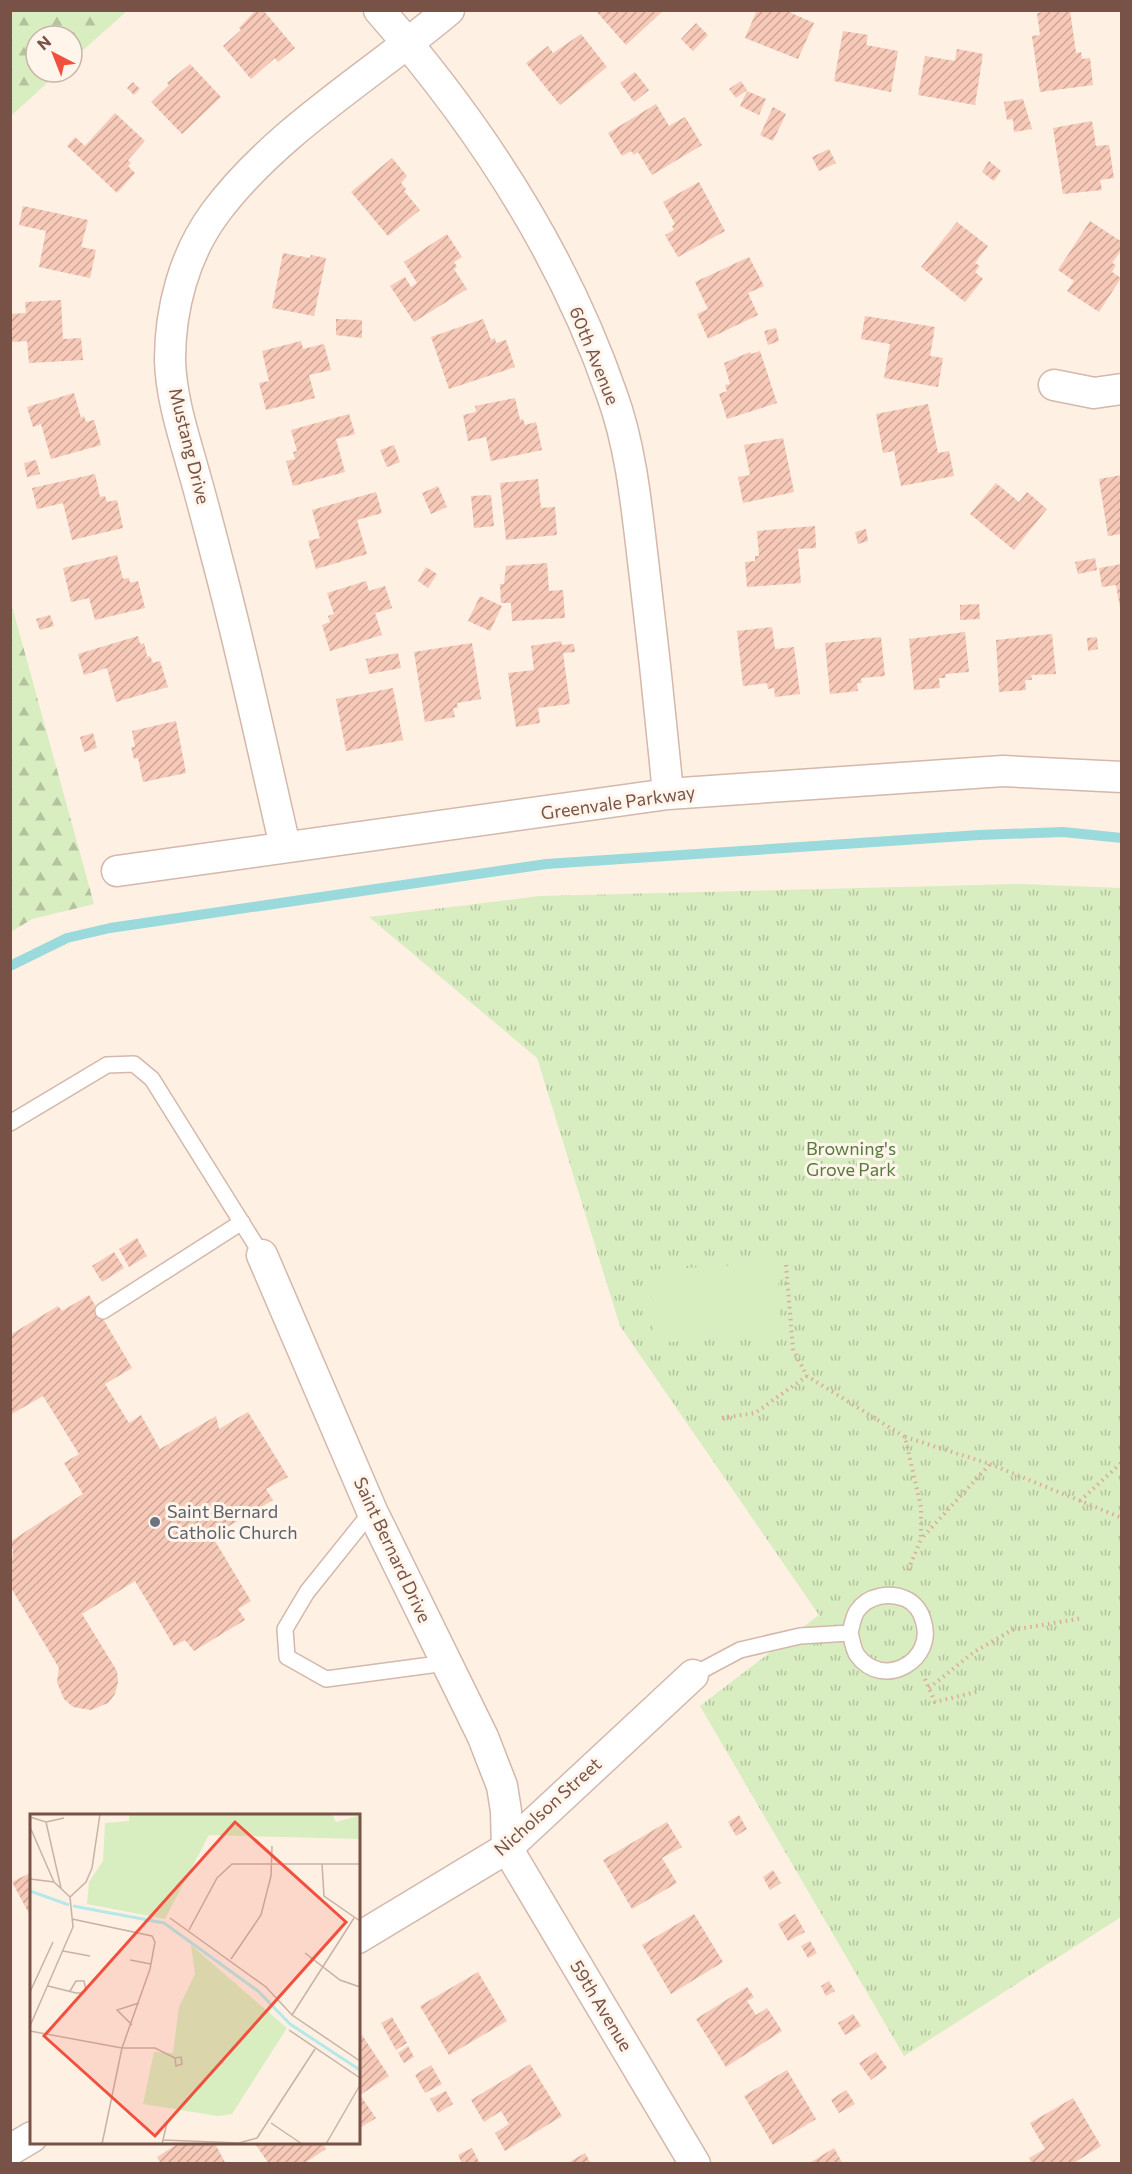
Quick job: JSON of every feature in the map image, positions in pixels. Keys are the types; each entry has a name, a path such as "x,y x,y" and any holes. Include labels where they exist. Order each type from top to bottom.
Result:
{"street":[{"name":"60th Avenue","path":"379,10 409,44 468,121 516,195 557,268 613,397 637,508 668,794"},
{"name":"Mustang Drive","path":"285,846 233,616 176,408 170,361 172,323 180,284 193,253 214,214 271,153 341,93 409,44 449,10"},
{"path":"1054,385 1094,393 1122,389"},
{"name":"Greenvale Parkway","path":"117,871 668,794 1003,771 1122,777"},
{"name":"Saint Bernard Drive","path":"262,1255 372,1511 483,1737 502,1786 507,1811 507,1848"},
{"name":"Nicholson Street","path":"360,1937 507,1848 693,1675"},
{"name":"59th Avenue","path":"507,1848 695,2163"},
{"path":"10,2150 30,2138"}],"lane":[{"path":"10,1123 107,1065 134,1064 152,1079 262,1255"},
{"path":"103,1311 242,1222"},
{"path":"372,1511 307,1592 285,1629 287,1657 326,1679 446,1663"},
{"path":"884,1595 897,1596 909,1600 921,1613 927,1630 925,1645 917,1659 900,1670 885,1671 872,1667 856,1654 850,1633 857,1611 869,1600 884,1595"},
{"path":"693,1675 740,1650 800,1636 850,1633"}],"path":[{"path":"786,1265 793,1349 807,1376 905,1437 990,1464 1122,1518"},
{"path":"722,1418 755,1413 807,1376"},
{"path":"905,1437 921,1507 921,1539"},
{"path":"1080,1501 1122,1462"},
{"path":"897,1596 921,1539 990,1464"},
{"path":"929,1688 974,1652 1012,1630 1083,1618"},
{"path":"917,1659 935,1702 980,1691"}],"green space":[{"path":"11,10 127,10 84,49 84,24 24,24 24,84 46,84 11,116"},
{"path":"10,599 94,904 32,919 11,932"},
{"name":"Browning's Grove Park","path":"1021,884 1121,888 1121,1917 904,2056 700,1706 819,1615 620,1326 537,1058 369,917 540,896"},
{"path":"777,1263 781,1335 653,1343 649,1270"}],"building":[{"path":"256,10 263,10 295,48 278,62 275,58 251,79 223,46 241,30 239,28"},
{"path":"595,10 664,10 626,45"},
{"path":"757,10 792,10 791,13 814,23 798,59 745,38"},
{"path":"1070,10 1076,53 1081,52 1082,59 1090,58 1093,85 1040,92 1032,36 1040,35 1037,13"},
{"path":"696,23 708,35 693,51 681,39"},
{"path":"843,31 868,35 866,45 898,51 891,92 834,81"},
{"path":"581,34 607,67 560,105 526,63 548,46 553,53"},
{"path":"957,49 983,54 975,105 918,95 925,56 955,61"},
{"path":"190,64 221,97 182,134 151,102 169,85 167,83"},
{"path":"635,72 649,90 634,102 620,83"},
{"path":"741,81 747,90 736,98 729,89"},
{"path":"133,82 140,89 134,95 127,88"},
{"path":"747,91 766,99 759,115 740,106"},
{"path":"1023,99 1032,129 1014,132 1013,119 1007,120 1004,102"},
{"path":"656,104 669,126 685,117 702,145 652,175 638,152 634,155 631,151 622,156 608,133"},
{"path":"773,107 786,114 773,141 760,135"},
{"path":"115,113 145,141 128,160 131,163 128,166 135,173 117,193 67,146 75,137 85,146"},
{"path":"1092,121 1096,146 1109,145 1114,178 1100,180 1102,190 1063,194 1053,128"},
{"path":"829,149 836,163 819,171 812,157"},
{"path":"392,158 407,176 401,183 406,189 404,191 420,210 388,236 351,192"},
{"path":"989,161 1001,171 994,181 982,172"},
{"path":"699,182 725,231 678,257 665,235 674,230 672,226 675,224 663,202"},
{"path":"23,206 88,220 81,247 96,250 90,278 39,267 46,231 19,225"},
{"path":"1090,221 1122,242 1122,249 1112,263 1116,265 1112,272 1121,278 1099,312 1067,291 1074,281 1058,270"},
{"path":"957,222 988,246 975,263 980,266 975,272 983,279 965,302 921,267"},
{"path":"447,234 462,257 454,262 457,267 454,269 467,289 414,322 390,286 405,277 411,287 417,283 404,262"},
{"path":"283,253 310,258 311,255 326,258 314,316 272,308"},
{"path":"749,257 764,286 748,293 758,315 708,339 697,314 708,309 695,282"},
{"path":"61,300 63,339 81,338 83,360 29,363 27,341 10,342 10,314 26,313 25,302"},
{"path":"865,316 935,327 930,356 943,358 938,387 884,378 890,344 861,339"},
{"path":"336,319 362,320 362,338 336,335"},
{"path":"483,319 491,340 495,338 496,343 506,340 515,367 449,389 431,337"},
{"path":"776,328 779,341 768,345 764,331"},
{"path":"301,341 303,349 324,344 331,370 309,375 315,398 266,410 259,383 269,381 262,351"},
{"path":"760,351 777,403 727,419 719,394 727,391 725,385 730,384 724,363 750,352 751,354"},
{"path":"74,393 81,418 84,416 86,422 94,420 101,445 51,459 41,424 33,427 27,407"},
{"path":"515,398 520,420 523,419 525,425 536,422 542,450 491,461 486,437 468,441 463,415 476,412 475,406"},
{"path":"928,404 938,453 949,451 954,476 901,486 894,451 883,453 876,414"},
{"path":"349,414 355,434 336,439 345,472 293,486 286,461 295,459 293,452 297,451 291,430"},
{"path":"783,438 794,492 743,503 738,477 750,475 744,445"},
{"path":"394,445 400,462 387,467 380,450"},
{"path":"36,460 40,474 27,477 24,463"},
{"path":"95,474 100,497 105,496 107,502 117,500 123,528 72,540 63,503 37,509 32,488"},
{"path":"1122,475 1122,534 1108,536 1099,479"},
{"path":"538,479 541,508 555,507 557,535 506,540 500,483"},
{"path":"996,483 1019,502 1027,492 1047,509 1014,550 970,514"},
{"path":"438,486 447,507 431,514 422,493"},
{"path":"376,492 382,513 357,520 367,554 316,569 308,541 320,538 312,510"},
{"path":"491,495 494,526 474,528 471,496"},
{"path":"815,526 816,548 798,549 801,583 747,587 745,562 755,561 755,556 759,556 757,531"},
{"path":"866,529 868,541 858,544 855,532"},
{"path":"117,555 123,579 129,578 130,583 138,581 145,608 95,620 89,598 71,602 63,568"},
{"path":"1095,558 1097,570 1078,574 1075,562"},
{"path":"547,563 549,591 563,590 565,618 512,621 511,603 501,603 500,584 504,584 506,566"},
{"path":"1122,564 1122,608 1120,608 1116,585 1102,587 1099,568"},
{"path":"426,567 437,574 428,588 418,581"},
{"path":"366,581 369,591 385,586 392,608 375,613 382,635 330,651 322,625 330,622 328,616 334,614 327,593"},
{"path":"480,596 502,606 490,631 468,621"},
{"path":"979,604 980,619 960,620 960,605"},
{"path":"50,615 54,626 40,630 36,619"},
{"path":"772,627 775,649 794,647 800,694 775,697 774,688 768,689 767,683 743,686 737,631"},
{"path":"965,632 969,672 945,674 946,678 939,678 940,688 914,690 909,639"},
{"path":"1052,634 1056,674 1031,675 1032,680 1025,680 1026,690 999,692 996,640"},
{"path":"138,636 140,644 144,643 147,655 145,657 150,656 153,663 160,661 168,687 116,702 107,668 84,675 78,654"},
{"path":"881,637 885,676 861,678 862,683 857,683 858,691 830,694 825,643"},
{"path":"1097,637 1098,649 1088,651 1087,638"},
{"path":"561,641 562,645 574,644 575,652 563,653 570,704 538,708 540,723 516,727 508,673 534,670 531,646"},
{"path":"472,643 481,699 457,703 458,708 453,708 455,717 425,722 414,652"},
{"path":"398,653 401,668 369,674 366,659"},
{"path":"393,688 403,740 346,751 336,699"},
{"path":"176,721 186,773 143,782 138,758 134,759 131,747 135,747 132,731"},
{"path":"93,733 97,748 84,752 80,737"},
{"path":"137,1238 147,1256 129,1267 119,1249"},
{"path":"114,1252 124,1268 102,1282 92,1266"},
{"path":"89,1295 132,1368 105,1384 129,1423 141,1415 160,1449 216,1416 219,1429 248,1412 288,1477 266,1489 273,1500 212,1536 251,1601 238,1609 245,1620 194,1651 185,1640 174,1646 135,1581 82,1614 117,1671 118,1682 115,1694 108,1703 91,1710 73,1707 64,1699 57,1682 59,1668 10,1586 13,1550 10,1542 83,1494 64,1463 79,1454 43,1396 10,1415 10,1335 58,1306 62,1311"},
{"path":"739,1815 747,1829 736,1836 728,1822"},
{"path":"667,1822 682,1847 662,1858 677,1883 632,1909 603,1860"},
{"path":"773,1870 781,1883 770,1890 763,1877"},
{"path":"30,1873 30,1915 12,1882"},
{"path":"694,1914 723,1962 671,1994 642,1945"},
{"path":"795,1914 805,1932 788,1941 778,1924"},
{"path":"810,1941 817,1953 808,1958 801,1946"},
{"path":"478,1972 507,2021 449,2055 420,2006"},
{"path":"829,1981 835,1991 826,1996 821,1986"},
{"path":"747,1987 754,1997 747,2001 756,2015 767,2008 782,2031 726,2067 696,2019"},
{"path":"853,2014 861,2026 845,2035 838,2023"},
{"path":"392,2017 407,2043 396,2050 381,2023"},
{"path":"362,2035 389,2076 360,2095 360,2036"},
{"path":"408,2046 414,2057 404,2063 398,2053"},
{"path":"876,2052 887,2068 871,2080 859,2063"},
{"path":"530,2064 562,2116 505,2151 495,2133 509,2124 501,2111 484,2122 471,2100"},
{"path":"431,2065 442,2084 425,2093 415,2075"},
{"path":"787,2070 816,2119 773,2145 744,2096"},
{"path":"846,2090 855,2104 839,2113 831,2100"},
{"path":"446,2091 453,2104 438,2113 430,2099"},
{"path":"360,2095 376,2118 360,2128"},
{"path":"1073,2098 1101,2146 1072,2164 1032,2164 1029,2158 1045,2149 1030,2123"},
{"path":"178,2144 215,2144 226,2164 161,2164 157,2157"},
{"path":"255,2144 323,2144 326,2149 303,2164 269,2164"},
{"path":"472,2148 480,2164 462,2164 458,2155"},
{"path":"834,2148 843,2164 808,2164"},
{"path":"585,2153 591,2164 566,2164"}],"waterway":[{"path":"10,966 67,938 110,928 546,864 979,835 1063,832 1122,838"}],"place":[{"name":"Saint Bernard Catholic Church","path":"155,1522"}]}
